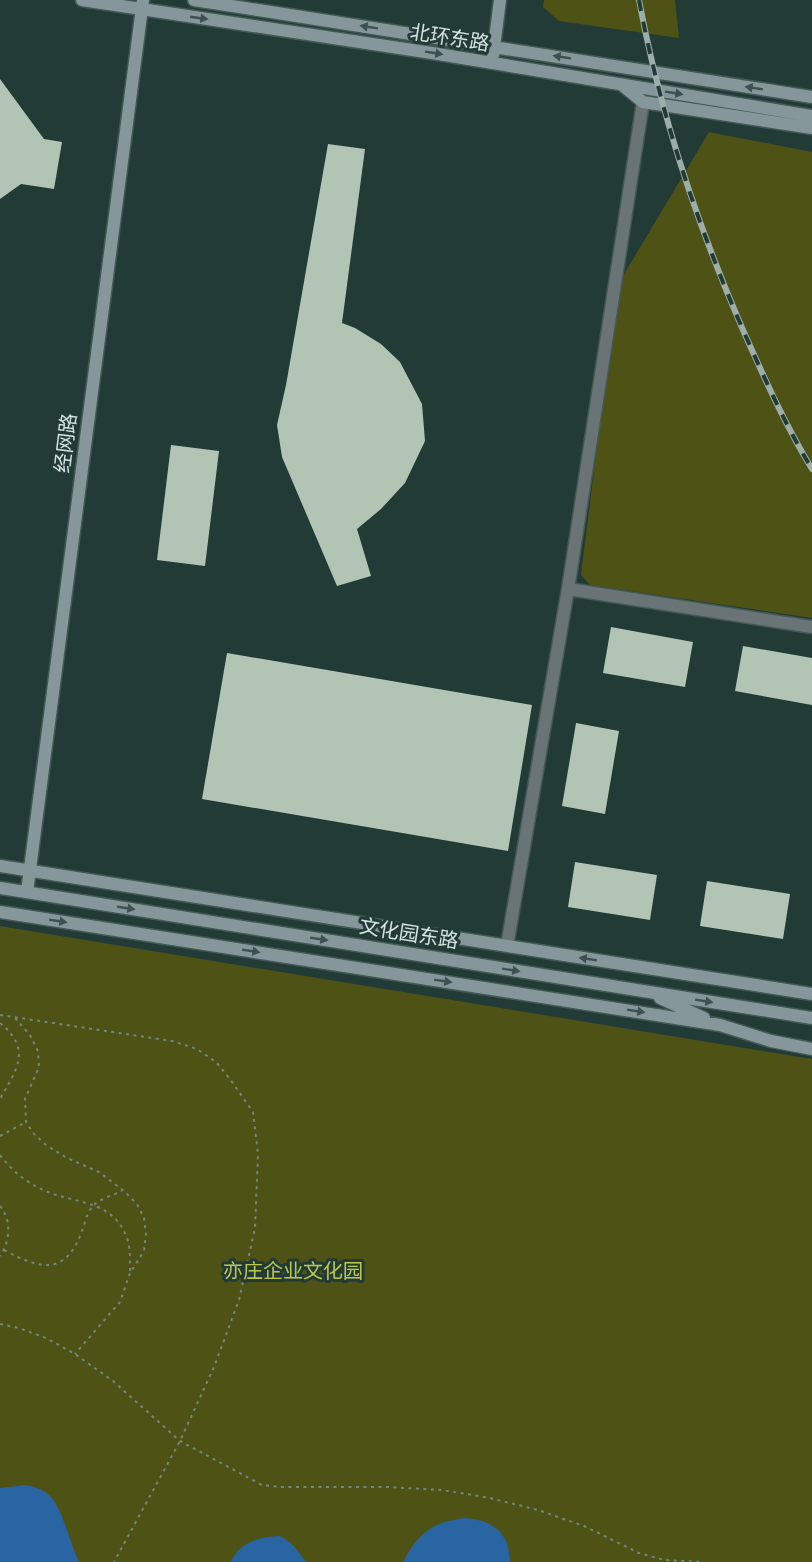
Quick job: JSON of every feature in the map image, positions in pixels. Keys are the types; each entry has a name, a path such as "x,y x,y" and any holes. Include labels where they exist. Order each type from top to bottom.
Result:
{"street":[{"name":"北环东路","path":"82,0 142,5 812,116"},
{"name":"北环东路","path":"194,0 812,97"},
{"path":"492,63 500,0"},
{"name":"经网路","path":"27,892 142,5"},
{"path":"621,84 643,102 812,128"},
{"path":"507,946 568,589 643,102"},
{"path":"568,589 812,627"},
{"name":"文化园东路","path":"0,866 812,994"},
{"name":"文化园东路","path":"0,888 812,1018"},
{"path":"0,912 720,1024"},
{"path":"645,991 720,1024 771,1041 812,1049"}],"path":[{"path":"0,1015 172,1041 197,1049 216,1062 253,1112 258,1154 255,1228 239,1300 214,1366 180,1441 114,1562"},
{"path":"15,1017 30,1035 38,1051 39,1067 25,1099 26,1122 34,1134 46,1145 67,1158 99,1172 124,1191 137,1204 144,1218 146,1234 144,1251 130,1273 120,1302 75,1354"},
{"path":"0,1023 19,1048 19,1066 0,1099"},
{"path":"0,1136 26,1122"},
{"path":"0,1155 10,1169 27,1182 49,1192 102,1208 116,1220 124,1231 129,1246 130,1273"},
{"path":"4,1250 28,1263 43,1266 58,1264 71,1252 94,1205 124,1191"},
{"path":"0,1206 8,1224 9,1234 0,1256"},
{"path":"0,1324 20,1328 46,1338 75,1354 113,1381 180,1441 262,1485 282,1487 388,1486 490,1498 537,1510 584,1526 639,1553 664,1560 703,1562"}],"green space":[{"path":"544,0 675,0 679,38 559,21 543,7"},
{"path":"709,132 812,152 812,618 590,585 581,575 617,286"},
{"name":"亦庄企业文化园","path":"0,926 812,1059 812,1562 0,1562"}],"water":[{"path":"26,1485 44,1491 54,1500 79,1562 0,1562 0,1488"},
{"path":"466,1518 485,1522 498,1530 507,1543 510,1562 403,1562 415,1543 428,1530 444,1522"},
{"path":"279,1536 291,1544 306,1562 231,1562 244,1545"}],"building":[{"path":"0,79 44,139 62,142 54,189 21,184 0,199"},
{"path":"328,144 365,149 342,323 381,344 400,362 422,404 425,441 405,483 381,509 357,529 371,576 337,586 282,457 277,425"},
{"path":"171,445 219,451 205,566 157,560"},
{"path":"611,627 693,642 685,687 603,673"},
{"path":"743,646 812,658 812,705 735,691"},
{"path":"227,653 532,705 508,851 202,799"},
{"path":"576,723 619,731 605,814 562,806"},
{"path":"575,862 657,875 650,920 568,907"},
{"path":"707,881 790,894 783,939 700,926"}],"railway":[{"path":"639,0 669,126 710,250 767,383 812,469"}]}
